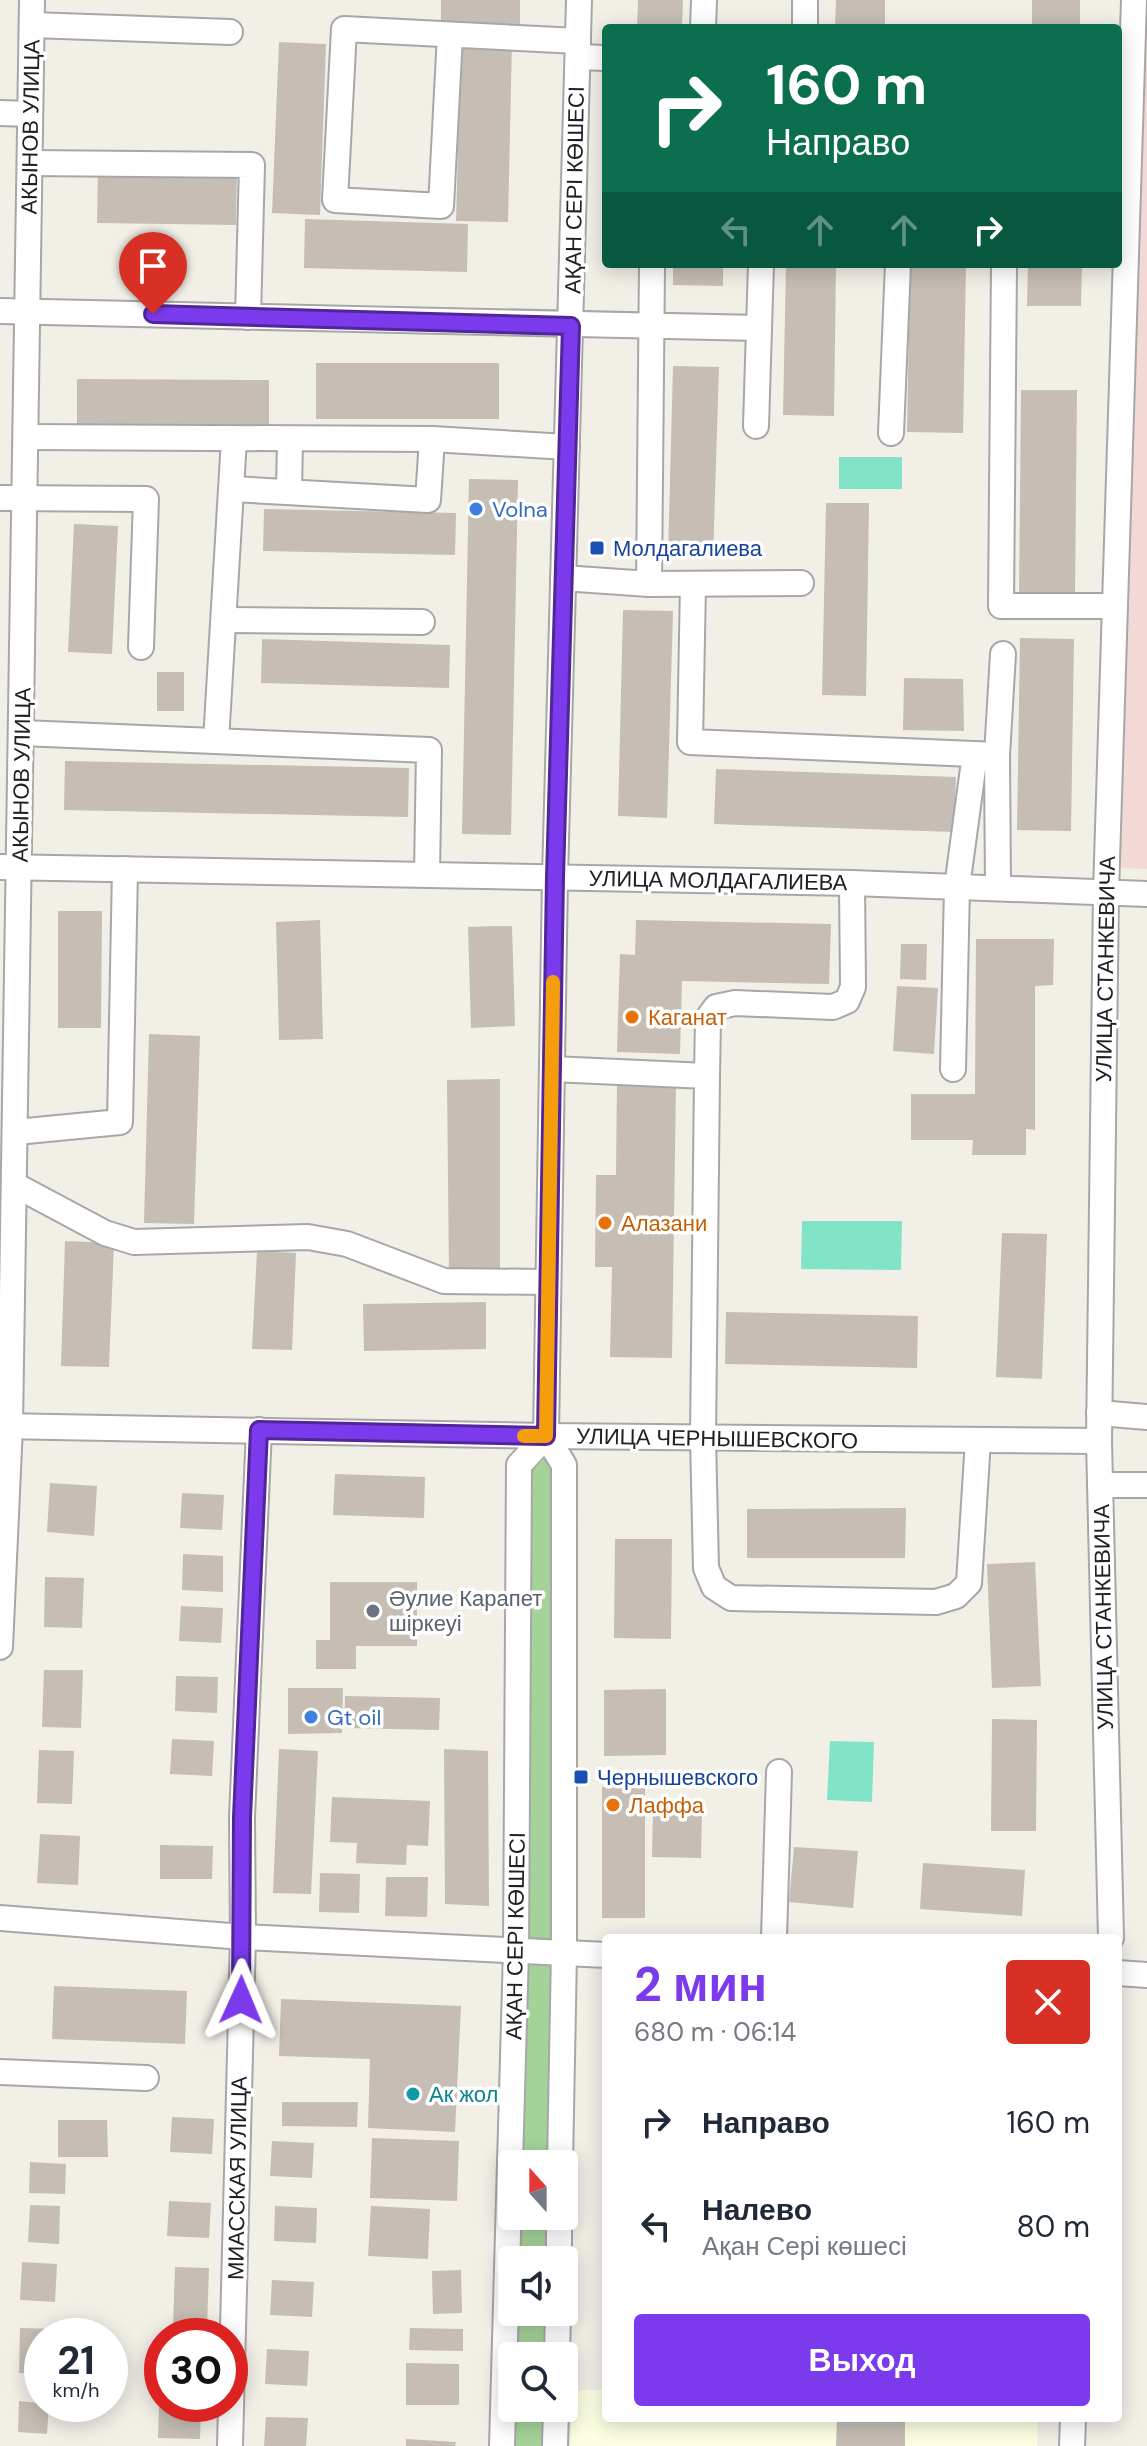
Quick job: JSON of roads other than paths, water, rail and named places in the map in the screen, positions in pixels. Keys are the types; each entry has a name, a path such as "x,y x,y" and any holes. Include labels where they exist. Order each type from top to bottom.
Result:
{"street":[{"name":"АКЫНОВ УЛИЦА","path":"0,1647 15,1185 16,1132 8,1085 10,867 22,733 32,0"},
{"name":"АҚАН СЕРІ КӨШЕСІ","path":"560,2150 564,1953 564,1465 546,1436 555,877 579,0"},
{"path":"703,24 704,0"},
{"path":"805,0 805,24"},
{"name":"УЛИЦА СТАНКЕВИЧА","path":"1111,1934 1099,1413 1106,892 1115,606 1135,348 1134,0"},
{"path":"32,25 230,32"},
{"path":"450,35 441,206 335,200 344,29 450,35 578,49 602,57"},
{"path":"0,113 30,114"},
{"path":"30,163 252,165 248,317"},
{"path":"649,584 652,268"},
{"path":"756,426 761,268"},
{"path":"891,433 898,268"},
{"path":"1004,268 1001,606 1115,606"},
{"path":"0,311 759,328"},
{"path":"26,437 432,439 567,447"},
{"path":"216,741 234,439"},
{"path":"289,492 290,439"},
{"path":"232,489 428,500 432,439"},
{"path":"0,498 146,499 141,647"},
{"path":"563,578 649,584 801,583"},
{"path":"693,584 690,742 986,754"},
{"path":"224,620 422,622"},
{"path":"953,1069 957,887 986,754 1003,654"},
{"path":"22,733 429,750 427,874"},
{"path":"986,754 998,888"},
{"name":"УЛИЦА МОЛДАГАЛИЕВА","path":"10,867 852,883 1147,894"},
{"path":"16,1132 120,1122 125,869"},
{"path":"852,883 853,987 847,1001 833,1007 735,1003 716,1007 708,1018 703,1438 706,1568 714,1587 731,1598 936,1602 956,1596 969,1583 978,1440"},
{"path":"552,1069 707,1076"},
{"path":"15,1185 105,1233 134,1242 308,1237 347,1244 444,1281 548,1282"},
{"path":"1099,1413 1147,1417"},
{"name":"УЛИЦА ЧЕРНЫШЕВСКОГО","path":"5,1426 546,1436 1099,1441"},
{"name":"МИАССКАЯ УЛИЦА","path":"230,2446 243,1937 242,1817 259,1430"},
{"name":"АҚАН СЕРІ КӨШЕСІ","path":"502,2446 516,1951 519,1465 546,1436"},
{"path":"1100,1485 1147,1485"},
{"path":"774,1934 779,1772"},
{"path":"0,1918 243,1937 602,1955"},
{"path":"1122,1973 1147,1975"},
{"path":"0,2072 146,2078"},
{"path":"555,2446 556,2422"},
{"path":"1072,2446 1073,2422"}],"place":[{"name":"Volna","path":"476,509"},
{"name":"Молдагалиева","path":"597,548"},
{"name":"Каганат","path":"632,1017"},
{"name":"Алазани","path":"605,1223"},
{"name":"Әулие Карапет шіркеуі","path":"373,1611"},
{"name":"Gt oil","path":"311,1717"},
{"name":"Чернышевского","path":"581,1777"},
{"name":"Лаффа","path":"613,1805"},
{"name":"Ак жол","path":"413,2094"}]}
